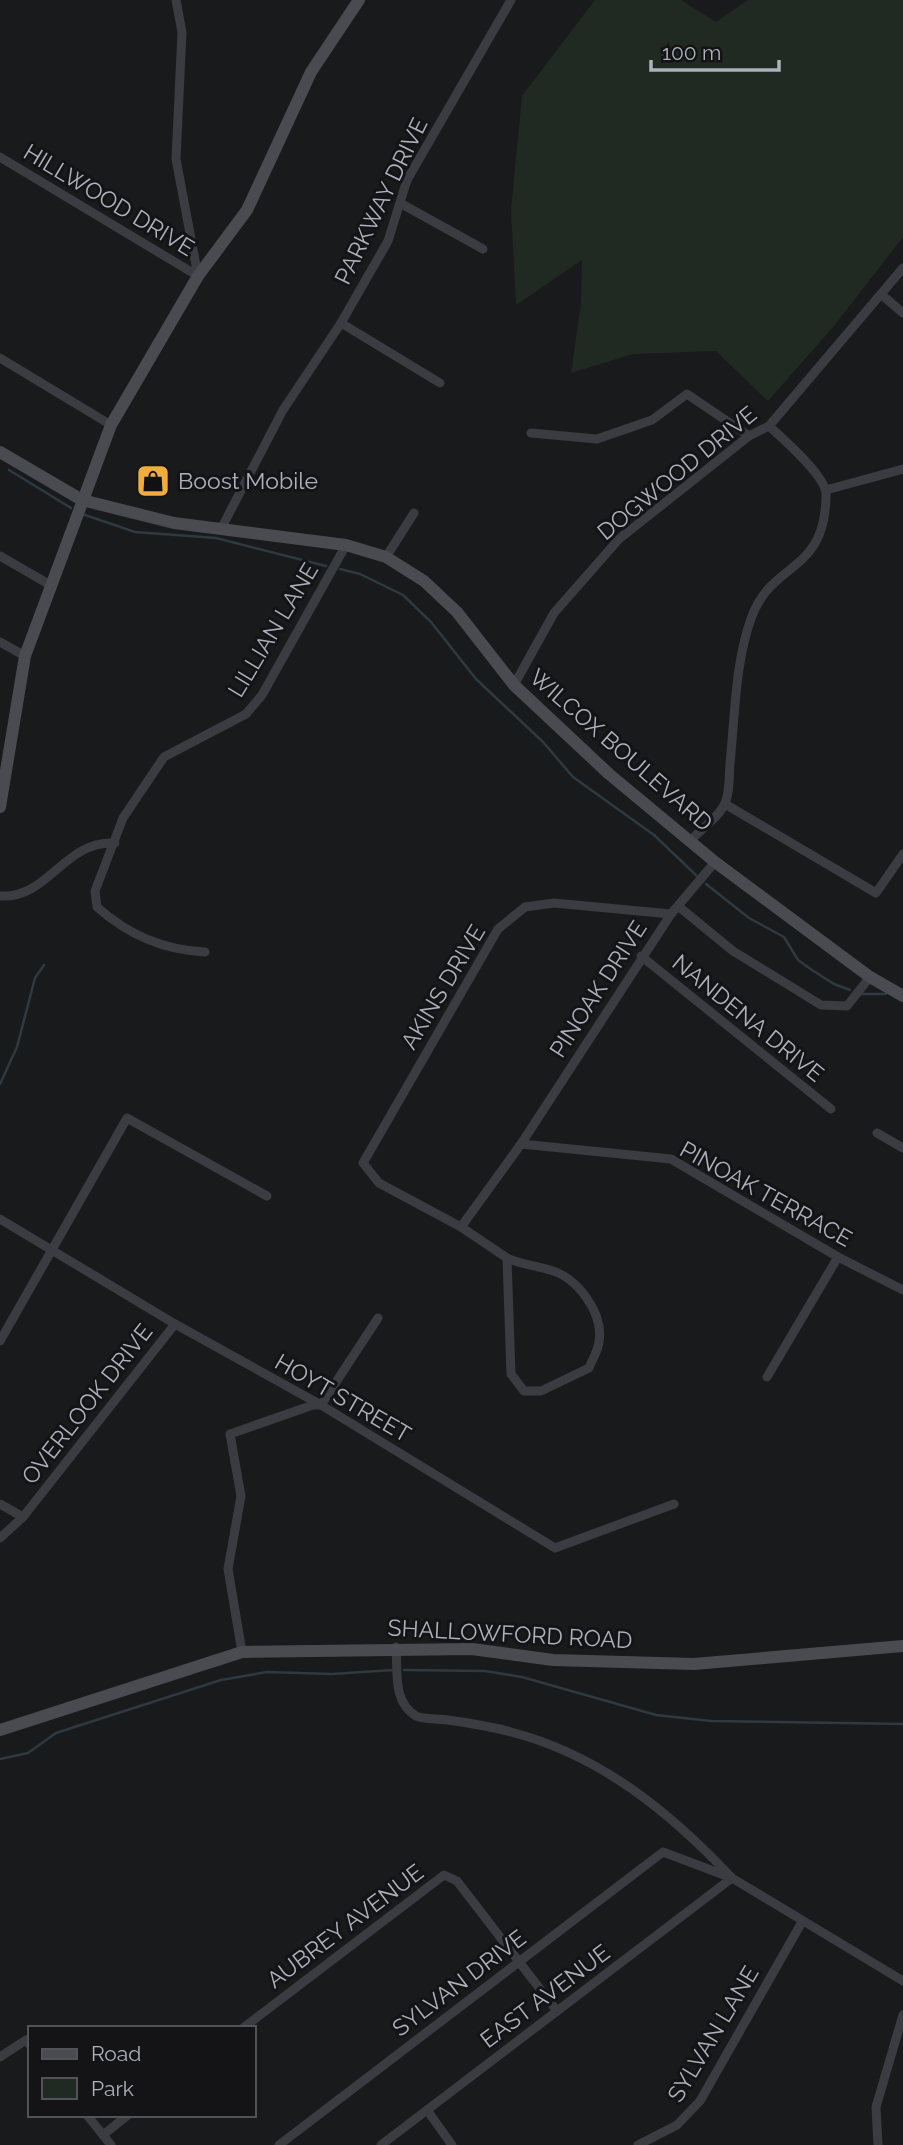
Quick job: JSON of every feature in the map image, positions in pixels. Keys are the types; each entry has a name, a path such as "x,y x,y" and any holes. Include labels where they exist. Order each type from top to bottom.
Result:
{"main road":[{"path":"0,807 25,656 111,425 198,276 247,210 311,72 359,0"},
{"name":"WILCOX BOULEVARD","path":"0,452 82,500 174,523 222,527 346,545 386,557 424,581 457,612 514,685 609,774 715,862 870,977 903,996"},
{"name":"SHALLOWFORD ROAD","path":"0,1730 242,1652 396,1647 472,1648 553,1660 695,1664 903,1647"}],"street":[{"path":"176,0 182,32 176,159 198,276"},
{"name":"PARKWAY DRIVE","path":"222,527 283,410 341,323 388,241 407,180 507,1"},
{"name":"HILLWOOD DRIVE","path":"0,157 198,276"},
{"path":"400,203 483,249"},
{"name":"DOGWOOD DRIVE","path":"514,685 554,612 619,539 749,436 769,426 903,268"},
{"path":"882,295 903,313"},
{"path":"341,323 440,383"},
{"path":"0,358 111,425"},
{"path":"531,433 597,439 652,420 687,394 749,436"},
{"path":"691,840 725,804 744,640 752,614 766,590 810,554 818,541 825,514 826,490 809,466 769,426"},
{"path":"826,490 903,469"},
{"path":"386,557 414,513"},
{"name":"LILLIAN LANE","path":"205,952 182,951 149,941 118,926 97,907 95,891 123,818 164,757 246,714 262,695 346,545"},
{"path":"0,556 52,586"},
{"path":"0,642 25,656"},
{"path":"725,804 876,893 903,854"},
{"path":"0,896 32,890 77,852 99,843 115,843"},
{"name":"PINOAK DRIVE","path":"461,1227 521,1143 641,956 671,914 715,862"},
{"name":"AKINS DRIVE","path":"461,1227 379,1183 363,1163 498,929 525,907 554,903 671,914"},
{"path":"678,906 733,951 821,1005 847,1006 870,977"},
{"name":"NANDENA DRIVE","path":"641,956 831,1109"},
{"path":"0,1340 127,1118 267,1196"},
{"path":"877,1133 903,1148"},
{"name":"PINOAK TERRACE","path":"521,1143 671,1159 838,1257 903,1290"},
{"name":"HOYT STREET","path":"0,1219 175,1324 321,1405 555,1548 674,1504"},
{"path":"461,1227 507,1258 526,1266 551,1270 576,1286 599,1323 599,1343 589,1368 541,1391 524,1391 510,1374 507,1258"},
{"path":"767,1377 838,1257"},
{"path":"242,1652 228,1569 241,1496 230,1434 313,1405 321,1405 378,1318"},
{"name":"OVERLOOK DRIVE","path":"0,1538 23,1517 175,1324"},
{"path":"0,1504 23,1517"},
{"path":"396,1647 398,1688 403,1705 417,1717 514,1732 578,1756 619,1780 671,1817 732,1878 903,1980"},
{"name":"SYLVAN DRIVE","path":"279,2145 663,1852 732,1878"},
{"name":"AUBREY AVENUE","path":"246,2026 444,1875 457,1881 520,1960"},
{"name":"EAST AVENUE","path":"381,2145 732,1878"},
{"name":"SYLVAN LANE","path":"638,2145 677,2125 700,2101 802,1922"},
{"path":"520,1960 557,2011"},
{"path":"878,2145 876,2107 902,2020"},
{"path":"0,2057 28,2042"},
{"path":"427,2110 452,2145"},
{"path":"89,2117 111,2145"},
{"path":"103,2134 125,2117"}],"green space":[{"path":"595,0 681,0 716,22 748,0 903,0 903,237 834,326 768,401 716,351 633,354 571,373 581,304 582,260 516,305 511,210 522,96"}],"waterway":[{"path":"9,470 71,508"},
{"path":"85,515 135,532 216,538 326,566"},
{"path":"340,569 360,574 403,595 431,622 476,679 543,742 573,777 654,835 699,878"},
{"path":"706,884 749,918 784,937 798,960 834,984 850,990"},
{"path":"0,1084 17,1047 35,978 44,965"},
{"path":"862,994 886,994"},
{"path":"0,1759 28,1753 56,1733 221,1680 267,1672 332,1674 393,1670"},
{"path":"404,1670 485,1671 522,1677 656,1715 711,1721 903,1724"}],"place":[{"name":"Boost Mobile","path":"153,481"}]}
